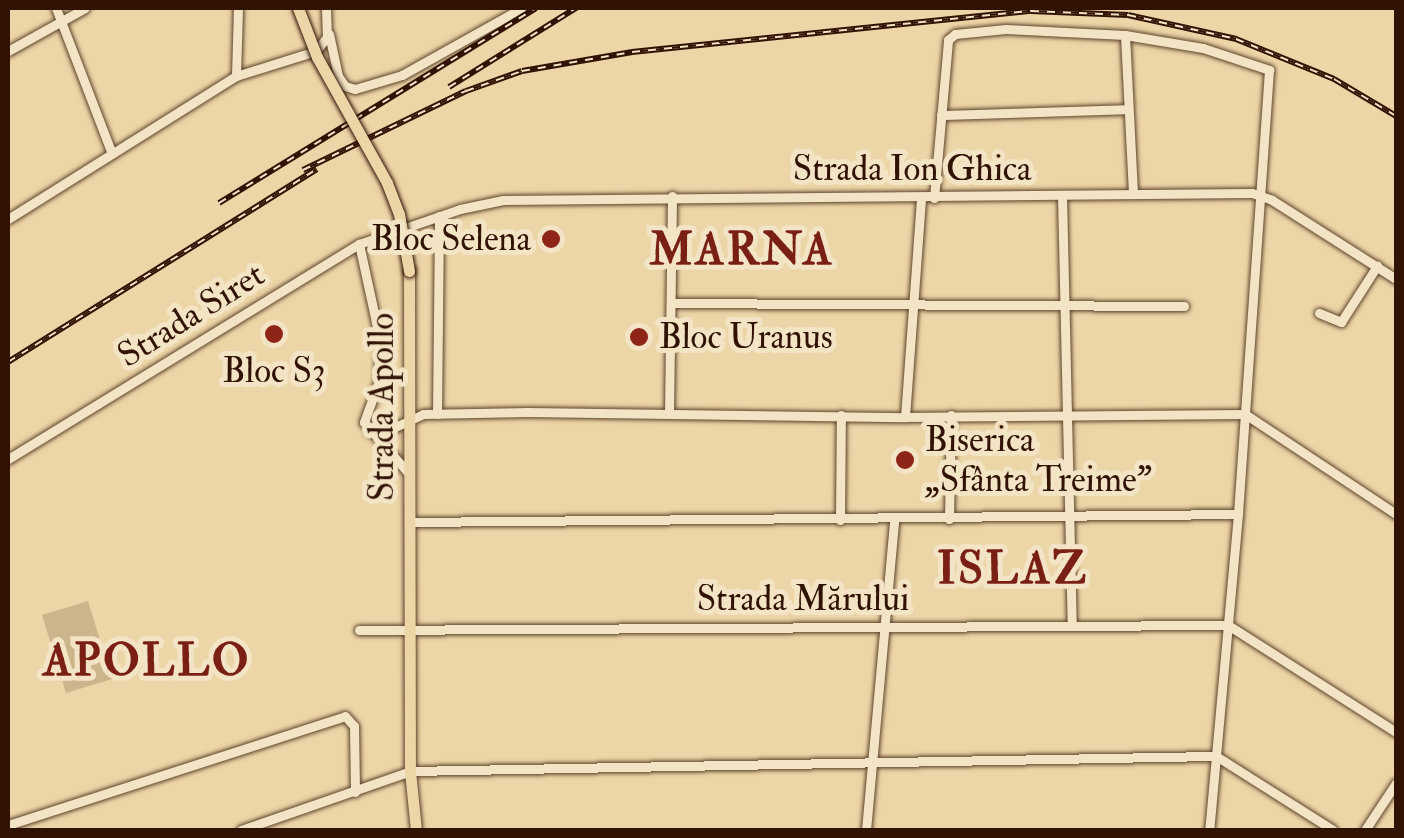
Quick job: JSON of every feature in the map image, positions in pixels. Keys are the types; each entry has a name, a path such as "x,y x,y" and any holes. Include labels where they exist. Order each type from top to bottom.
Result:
{"main road":[{"name":"Strada Apollo","path":"298,8 322,66 380,166 399,214 408,270 410,771 416,830"}],"street":[{"path":"56,8 112,154"},
{"path":"8,51 85,8"},
{"path":"236,76 238,8"},
{"path":"326,8 338,76 356,89 402,75 522,8"},
{"path":"934,198 948,40 955,34 1006,29 1125,35 1203,48 1270,70 1238,514 1208,830"},
{"path":"8,219 236,76 316,51 328,31"},
{"path":"1125,35 1133,193"},
{"path":"941,115 1128,109"},
{"name":"Strada Ion Ghica","path":"408,225 503,200 1133,193 1262,196 1396,279"},
{"path":"1062,195 1068,308 1072,622"},
{"path":"670,413 672,196"},
{"path":"906,416 921,198"},
{"path":"437,414 438,216"},
{"name":"Strada Siret","path":"8,459 359,244 408,225"},
{"path":"359,244 380,340 379,382 364,414 370,432 410,475"},
{"path":"1319,313 1341,322 1377,266"},
{"path":"671,304 1184,306"},
{"path":"370,432 437,414 1246,414 1396,514"},
{"path":"840,415 840,520"},
{"path":"949,519 951,415"},
{"path":"410,522 1238,514"},
{"path":"866,830 894,520"},
{"name":"Strada Mărului","path":"359,630 1072,622 1228,625 1243,630 1396,732"},
{"path":"8,825 344,716 354,726 355,792"},
{"path":"240,830 410,771 1216,756 1333,830"},
{"path":"1364,830 1396,783"}],"shaded area":[{"path":"88,601 112,679 66,693 42,615"}],"railway":[{"path":"219,203 536,8"},
{"path":"449,87 576,8"},
{"path":"303,170 466,91 522,71 632,52 1031,11 1128,15 1236,39 1334,79 1396,116"},
{"path":"8,362 317,169"}],"place":[{"name":"Bloc Selena","path":"551,239"},
{"name":"Bloc S3","path":"274,334"},
{"name":"Bloc Uranus","path":"639,337"},
{"name":"Biserica „Sfânta Treime\"","path":"905,460"}],"district":[{"name":"MARNA","path":"742,251"},
{"name":"ISLAZ","path":"1013,570"},
{"name":"APOLLO","path":"147,662"}]}
